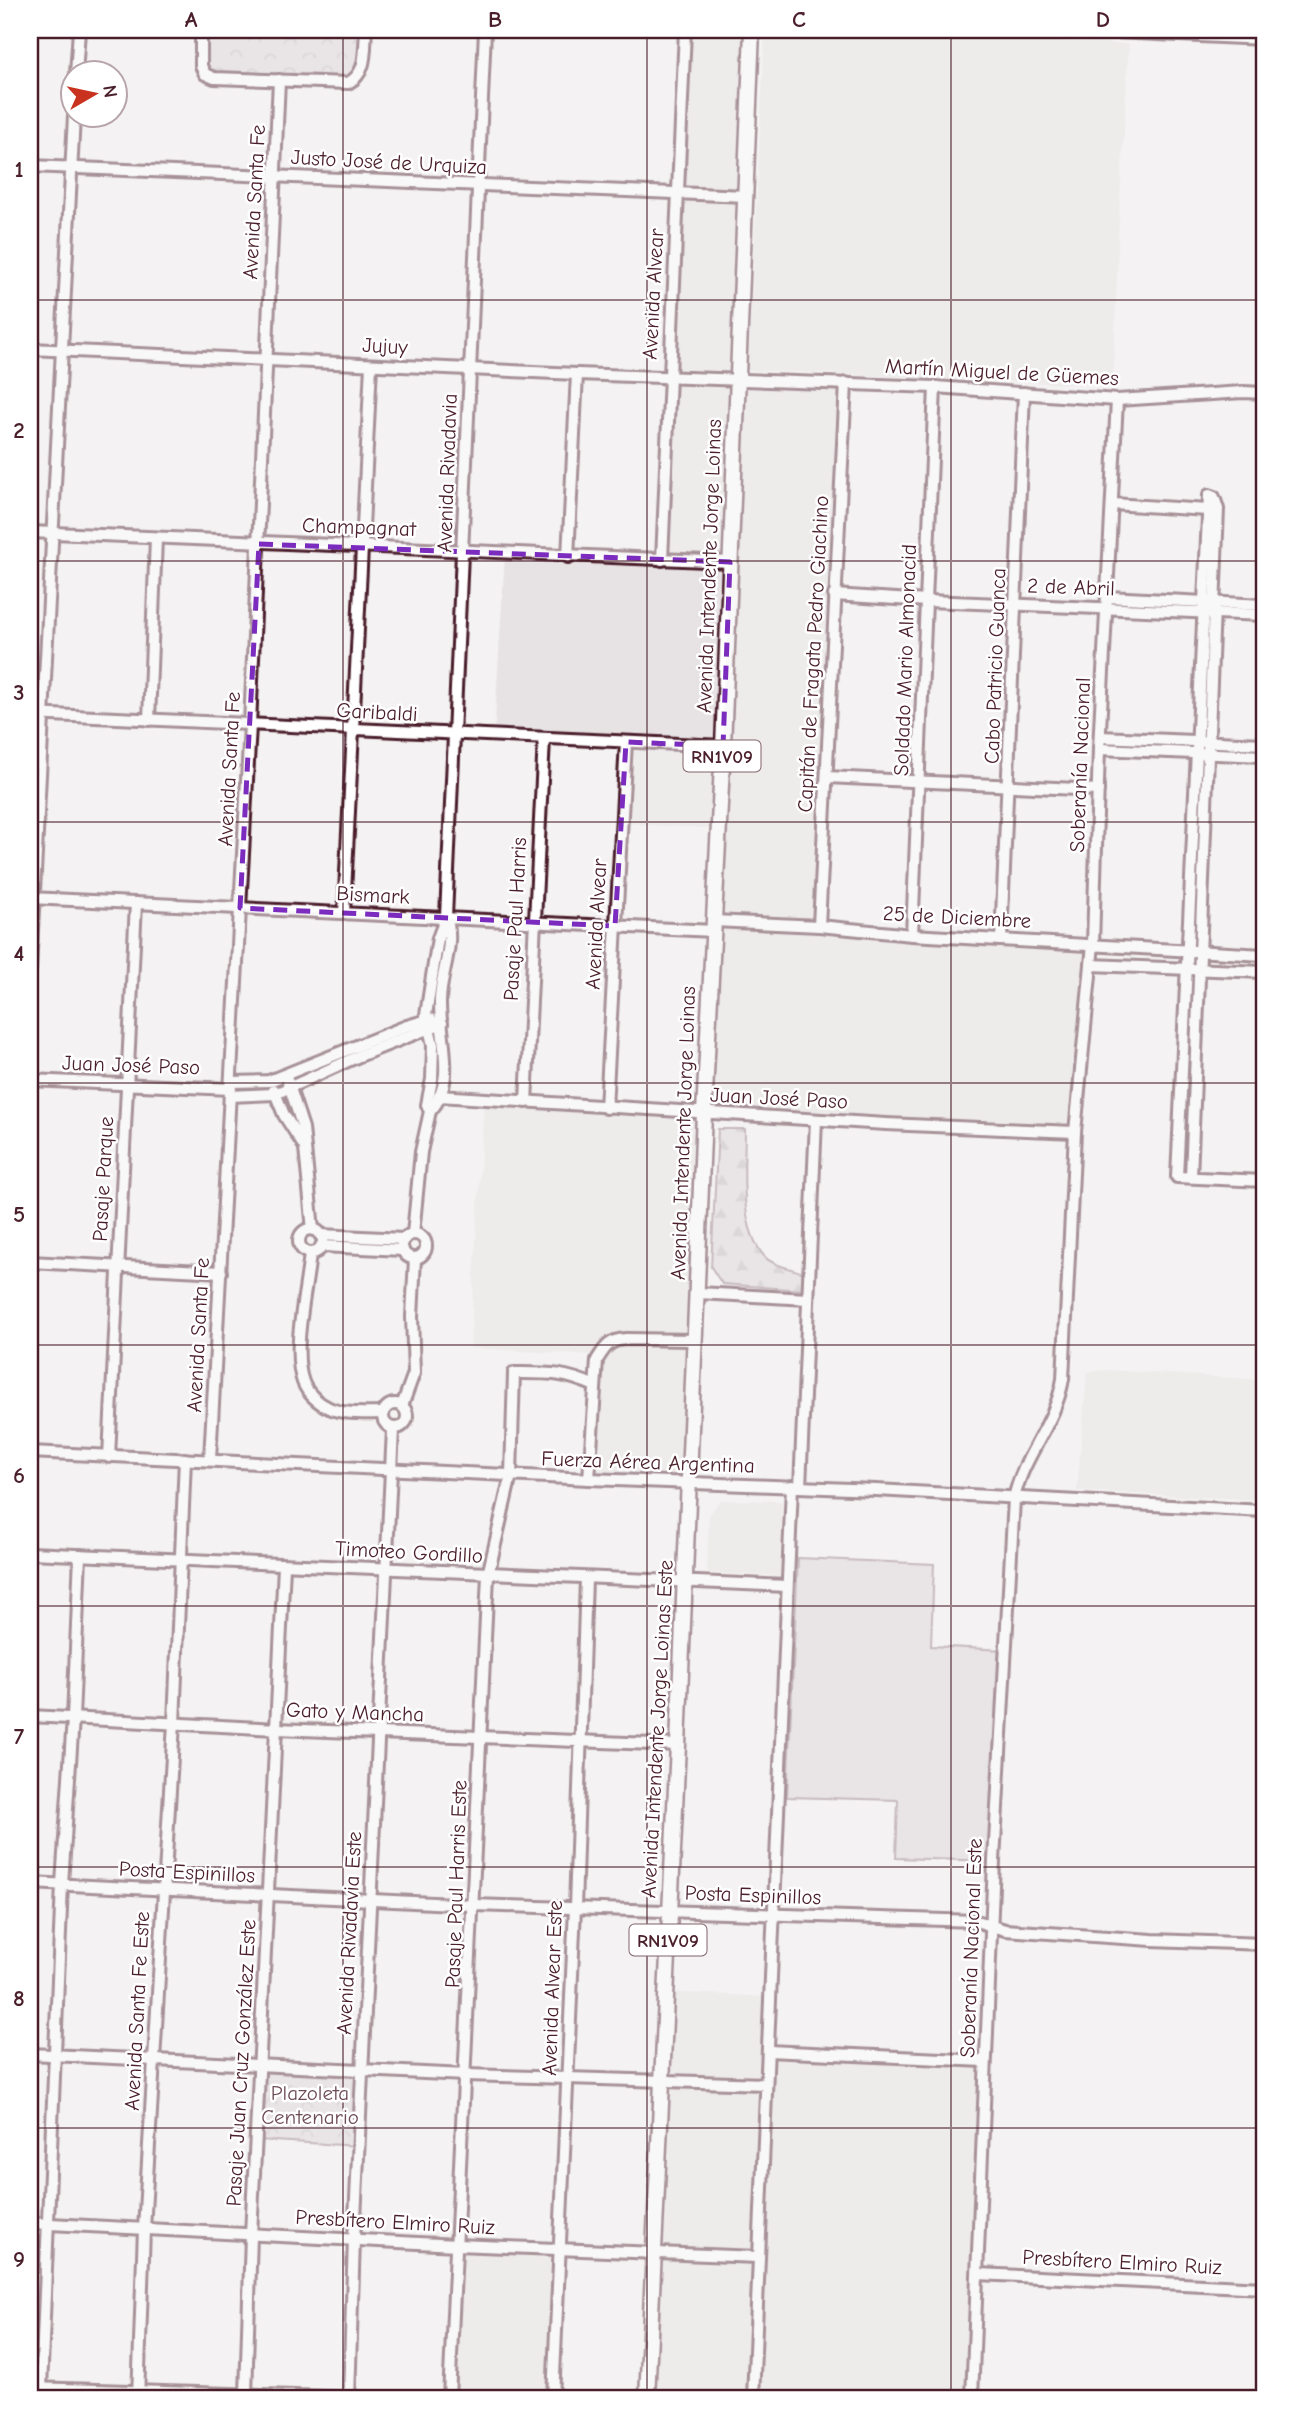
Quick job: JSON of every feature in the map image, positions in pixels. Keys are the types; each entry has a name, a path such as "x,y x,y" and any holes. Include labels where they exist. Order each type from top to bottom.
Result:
{"main road":[{"name":"Avenida Intendente Jorge Loinas","path":"689,1482 752,30"},
{"name":"Avenida Intendente Jorge Loinas Este","path":"648,2398 689,1482"}],"street":[{"path":"77,60 79,30"},
{"path":"201,30 201,66 205,74 214,78 348,83 356,79 363,69 366,30"},
{"name":"Avenida Rivadavia","path":"430,1111 428,1105 433,1045 426,1015 438,939 446,917 485,30"},
{"name":"Avenida Alvear","path":"662,560 685,30"},
{"path":"1072,30 1264,39"},
{"name":"Avenida Santa Fe","path":"210,1460 250,725 279,80"},
{"path":"30,969 73,130"},
{"name":"Justo José de Urquiza","path":"30,166 746,196"},
{"name":"Jujuy","path":"30,349 738,381"},
{"path":"344,913 371,365"},
{"path":"568,557 577,374"},
{"name":"Martín Miguel de Güemes","path":"738,381 935,387 1117,400 1264,393"},
{"name":"Capitán de Fragata Pedro Giachino","path":"819,926 846,383"},
{"name":"Soldado Mario Almonacid","path":"912,935 935,387"},
{"name":"Cabo Patricio Guanca","path":"1002,940 1024,393"},
{"name":"Soberanía Nacional","path":"1074,1132 1093,944 1099,749 1117,400"},
{"path":"1112,504 1213,513 1203,741 1201,970 1191,1177"},
{"name":"Champagnat","path":"30,532 259,544 730,562"},
{"path":"149,720 156,538"},
{"name":"2 de Abril","path":"834,595 1017,605 1107,602 1209,608 1264,615"},
{"name":"2 de Abril","path":"1209,608 1264,605"},
{"name":"Garibaldi","path":"30,714 723,746"},
{"path":"1100,737 1264,744"},
{"name":"Pasaje Paul Harris","path":"526,1102 544,739"},
{"name":"Avenida Alvear","path":"606,1108 626,742"},
{"path":"1099,749 1264,756"},
{"path":"1203,754 1186,969 1177,1177 1264,1181"},
{"path":"827,777 1098,790"},
{"name":"Bismark","path":"32,898 615,926 714,926"},
{"name":"Pasaje Parque","path":"109,1457 136,903"},
{"name":"Avenida Rivadavia","path":"390,1470 393,1429 401,1427 406,1421 407,1412 402,1406 414,1373 412,1317 415,1258 422,1254 425,1247 421,1237 407,1241 430,1111 439,1096 446,1065 441,990 450,929 446,917"},
{"name":"25 de Diciembre","path":"714,926 819,926 912,935 1264,955"},
{"path":"1091,965 1264,972"},
{"name":"Juan José Paso","path":"30,1080 231,1089 275,1094 441,1020"},
{"name":"Juan José Paso","path":"231,1089 285,1076 407,1026 428,1024"},
{"path":"285,1076 300,1113 318,1237 317,1251 310,1253 303,1250 299,1239 302,1233 318,1237 407,1241 408,1256 415,1258"},
{"path":"271,1080 275,1094 303,1146"},
{"name":"Juan José Paso","path":"439,1096 816,1120 1074,1132"},
{"path":"753,2398 787,1586 808,1299 816,1120"},
{"name":"Soberanía Nacional Este","path":"972,2398 985,2061 1014,1499 1018,1478 1056,1408 1063,1379 1074,1132"},
{"path":"310,1253 299,1359 302,1381 312,1396 330,1409 340,1412 382,1413 390,1404 402,1406"},
{"path":"30,1262 221,1272"},
{"path":"698,1293 808,1299"},
{"path":"589,1479 597,1360 606,1345 615,1340 626,1339 695,1340"},
{"name":"Pasaje Paul Harris Este","path":"449,2398 488,1575 511,1475 514,1373 570,1375 595,1386"},
{"path":"382,1413 386,1425 393,1429"},
{"name":"Fuerza Aérea Argentina","path":"30,1452 589,1479 796,1486 1264,1511"},
{"name":"Avenida Santa Fe Este","path":"138,2395 144,2229 174,1723 185,1459"},
{"name":"Avenida Rivadavia Este","path":"349,2398 390,1470"},
{"name":"Timoteo Gordillo","path":"30,1553 787,1586"},
{"path":"80,1555 62,1884 48,2224 35,2388 138,2395 361,2398"},
{"name":"Pasaje Juan Cruz González Este","path":"246,2395 251,2235 284,1566"},
{"name":"Avenida Alvear Este","path":"553,2398 575,1908 586,1579"},
{"name":"Gato y Mancha","path":"30,1716 678,1745"},
{"name":"Posta Espinillos","path":"30,1882 474,1905 976,1922 992,1924 1005,1930 1264,1944"},
{"path":"768,2050 985,2061"},
{"path":"30,2054 466,2075 766,2084"},
{"name":"Presbítero Elmiro Ruiz","path":"30,2223 457,2245 758,2256"},
{"name":"Presbítero Elmiro Ruiz","path":"978,2274 1264,2288"}],"highlighted area":[{"path":"259,544 730,562 723,746 626,742 615,926 240,908"}],"shaded area":[{"path":"685,30 755,30 739,381 844,390 819,926 1093,944 1075,1132 704,1113 689,1482 589,1479 595,1386 592,1355 470,1348 484,1099 703,1113 719,829 621,823 625,742 494,737 505,555 661,560"},
{"path":"765,30 839,30 1129,44 1113,386 748,370"},
{"path":"1107,1370 1264,1380 1264,1500 1077,1491 1087,1372"},
{"path":"720,1500 782,1501 780,1576 710,1573 707,1570 709,1515"},
{"path":"666,1992 770,1997 768,2050 985,2061 972,2398 648,2398"},
{"path":"457,2245 561,2249 553,2398 449,2398"}],"green space":[{"path":"201,30 366,30 356,79 205,74"},
{"path":"718,1129 745,1129 744,1178 750,1228 767,1259 804,1273 802,1290 722,1284 711,1267"},
{"path":"798,1558 934,1564 931,1646 1004,1650 994,1861 896,1858 898,1800 787,1797"},
{"name":"Plazoleta Centenario","path":"260,2065 362,2070 359,2146 257,2140"}]}
